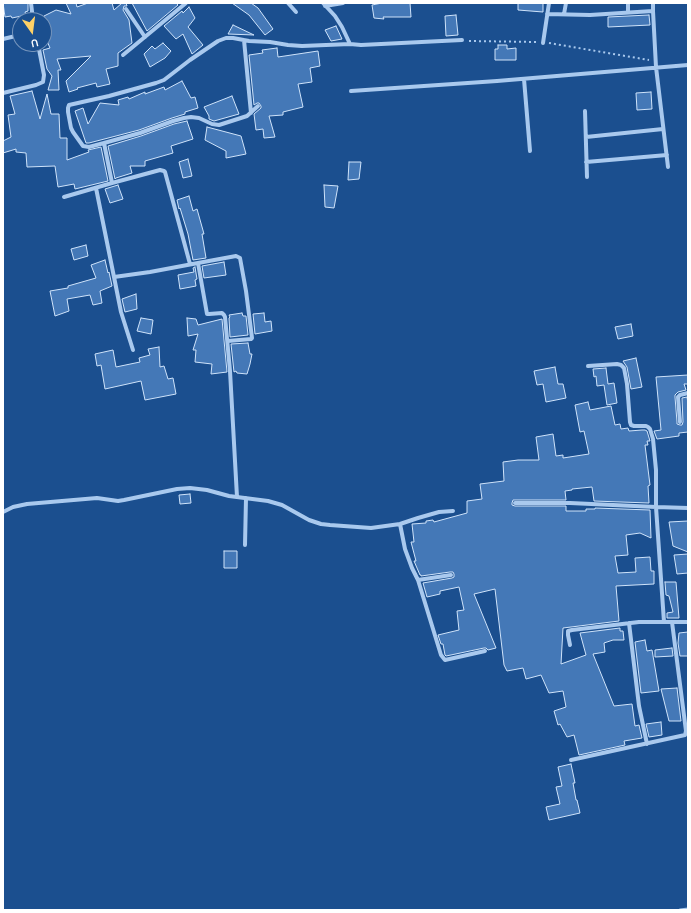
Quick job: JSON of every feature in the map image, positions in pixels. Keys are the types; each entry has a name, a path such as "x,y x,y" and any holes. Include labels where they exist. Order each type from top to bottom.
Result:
{"street":[{"path":"123,55 186,3"},
{"path":"288,3 296,12"},
{"path":"324,4 343,3"},
{"path":"544,42 549,3"},
{"path":"564,14 566,3"},
{"path":"628,3 628,12"},
{"path":"653,3 655,60 668,167"},
{"path":"324,4 335,16 350,44"},
{"path":"126,9 145,37"},
{"path":"547,14 590,15 653,11"},
{"path":"258,106 251,113 241,118 219,125 212,124 199,118 184,118 140,133 89,147 83,146 73,132 68,112 68,106 71,104 110,96 164,80 218,41 226,38 302,46 361,45 462,40"},
{"path":"244,40 251,113"},
{"path":"3,93 43,82 44,75 40,52"},
{"path":"351,91 524,79 688,65"},
{"path":"524,79 530,151"},
{"path":"585,110 587,177"},
{"path":"586,137 664,129"},
{"path":"104,143 112,183"},
{"path":"586,162 667,155"},
{"path":"64,196 160,170 165,172 190,264"},
{"path":"96,188 120,312 133,350"},
{"path":"114,276 150,272 236,256 240,258 252,338 228,341"},
{"path":"198,263 207,314 224,314 228,341 238,497"},
{"path":"588,366 617,364 624,368 631,425 648,427 653,439 664,622"},
{"path":"680,422 678,397 688,393"},
{"path":"3,512 13,507 27,504 97,498 118,501 177,489 190,488 207,490 229,496 268,501 282,505 309,520 325,525 371,528 400,524 439,512 453,511"},
{"path":"245,545 246,498"},
{"path":"515,503 570,503 688,508"},
{"path":"400,524 405,549 418,580 441,655 445,660 485,651"},
{"path":"418,580 451,575"},
{"path":"570,760 685,735 686,733 672,622"},
{"path":"570,645 568,631 572,630 629,623 688,622"},
{"path":"629,623 639,706 647,744"}],"lane":[{"path":"680,910 688,909"}],"path":[{"path":"462,40 544,42 655,60"}],"building":[{"path":"3,3 28,3 28,11 12,12 12,18 11,16 5,17"},
{"path":"66,3 76,3 77,7 88,3 112,3 114,10 122,3 126,3 127,6 124,6 123,10 129,20 132,43 118,53 118,66 106,69 110,84 97,87 96,83 77,88 78,89 69,92 66,81 91,56 57,59 61,70 58,70 59,90 48,90 52,76 47,69 43,52 52,52 52,12 56,10 71,14"},
{"path":"132,3 176,3 178,5 147,31"},
{"path":"232,3 251,3 258,8 273,29 265,35 249,15"},
{"path":"382,3 410,3 411,17 383,17 384,19 374,18 372,5"},
{"path":"518,3 543,3 543,12 518,10"},
{"path":"189,7 195,18 188,27 203,45 192,54 183,34 176,39 164,26"},
{"path":"456,15 458,35 446,36 445,16"},
{"path":"649,15 650,25 608,27 608,17"},
{"path":"233,25 254,35 228,34"},
{"path":"336,26 342,39 331,41 325,30"},
{"path":"163,43 171,51 165,58 150,67 144,54 152,46 155,49"},
{"path":"498,45 507,45 507,49 516,48 516,60 495,60 495,49 498,49"},
{"path":"277,48 278,57 318,51 320,66 310,68 312,82 298,84 303,107 283,112 283,115 269,116 275,137 264,138 263,129 256,130 254,114 261,108 261,106 259,103 254,105 249,55 263,53 262,50"},
{"path":"182,81 191,98 195,97 198,108 139,130 86,143 75,111 83,108 88,124 100,103 119,105 118,100 128,97 129,99 145,92 145,94 164,87 165,90"},
{"path":"32,91 40,119 47,94 51,114 59,114 60,138 67,138 67,160 89,152 88,150 101,147 108,181 75,189 74,184 58,187 55,166 27,167 26,153 16,152 16,149 3,153 3,141 11,137 8,115 15,114 10,96"},
{"path":"651,92 652,109 637,110 636,93"},
{"path":"232,96 239,114 214,121 209,119 204,107"},
{"path":"187,121 193,139 171,146 173,153 145,161 145,166 130,166 132,173 115,179 108,146"},
{"path":"207,127 241,136 246,154 226,158 226,151 205,140"},
{"path":"188,159 192,176 183,178 179,162"},
{"path":"349,162 361,162 359,179 348,180"},
{"path":"118,185 123,199 110,203 105,189"},
{"path":"324,185 338,186 334,208 325,207"},
{"path":"189,196 193,211 197,209 204,234 202,234 206,258 193,260 188,234 180,208 179,209 177,200"},
{"path":"86,245 88,256 74,260 71,249"},
{"path":"105,260 112,286 100,291 102,303 93,305 90,295 67,299 69,311 55,316 50,291 68,288 68,286 96,278 91,265"},
{"path":"224,262 226,275 204,278 202,266"},
{"path":"195,267 197,279 195,280 196,286 180,289 178,275 194,272 193,268"},
{"path":"136,294 137,309 125,312 122,299"},
{"path":"242,313 243,316 246,316 248,335 230,337 229,315"},
{"path":"264,313 265,322 271,321 272,331 255,334 253,314"},
{"path":"141,318 153,320 151,334 137,331"},
{"path":"187,318 196,319 198,325 222,319 227,372 211,374 212,364 195,362 196,350 193,350 198,334 188,336"},
{"path":"631,324 633,336 618,339 615,327"},
{"path":"248,343 250,354 252,354 247,374 237,373 236,371 234,372 231,344"},
{"path":"159,347 160,367 164,366 168,379 173,378 176,394 145,400 141,381 105,389 101,365 97,366 95,354 113,350 116,367 140,362 139,358 150,355 148,349"},
{"path":"636,358 642,387 631,389 627,367 623,361"},
{"path":"555,367 558,384 563,384 566,398 546,402 543,384 537,385 534,371"},
{"path":"606,368 608,384 614,383 617,403 607,405 604,385 597,386 596,376 594,377 593,369"},
{"path":"688,375 688,384 684,384 686,390 678,392 675,397 677,424 682,425 682,398 687,397 688,432 679,433 679,436 657,439 654,431 661,430 656,377"},
{"path":"588,402 590,410 611,406 615,425 620,424 621,429 628,428 629,431 647,431 650,441 647,441 648,445 645,445 650,485 648,486 649,503 594,501 592,487 565,491 566,500 513,500 512,503 512,505 515,506 566,506 566,511 586,511 586,509 595,508 650,510 651,538 640,533 626,535 628,555 615,556 618,573 636,572 635,558 650,557 651,571 654,571 654,584 616,586 619,621 563,628 561,664 586,655 580,633 620,628 620,631 623,631 624,640 613,640 604,643 605,652 593,654 614,706 632,704 635,726 639,725 642,738 624,741 625,745 579,755 574,735 567,737 560,724 558,725 554,711 566,707 563,691 549,693 541,675 526,679 523,668 507,671 504,665 495,589 474,594 496,648 488,650 484,648 445,655 443,644 441,644 438,635 459,630 457,611 464,610 459,587 440,591 440,594 427,597 423,583 452,578 454,577 454,574 453,572 450,572 421,576 414,561 416,561 411,542 414,542 412,524 426,523 426,521 433,520 434,522 467,513 467,501 482,499 480,484 504,481 503,462 539,460 536,437 553,434 556,456 563,455 563,458 589,454 584,431 580,432 575,405"},
{"path":"190,494 191,503 180,504 179,495"},
{"path":"688,521 688,552 673,546 669,522"},
{"path":"224,551 237,551 237,568 224,568"},
{"path":"688,554 688,573 677,574 674,555"},
{"path":"665,582 676,582 679,618 667,618 667,613 673,612 669,596 666,595"},
{"path":"688,632 688,656 680,656 678,643 679,633"},
{"path":"645,640 647,651 652,650 659,691 641,693 635,642"},
{"path":"672,648 673,656 655,657 655,650"},
{"path":"677,688 681,721 669,721 661,689"},
{"path":"661,722 662,735 649,737 646,724"},
{"path":"571,764 575,783 573,783 576,800 580,813 549,820 546,807 560,804 556,787 562,786 558,767"}]}
